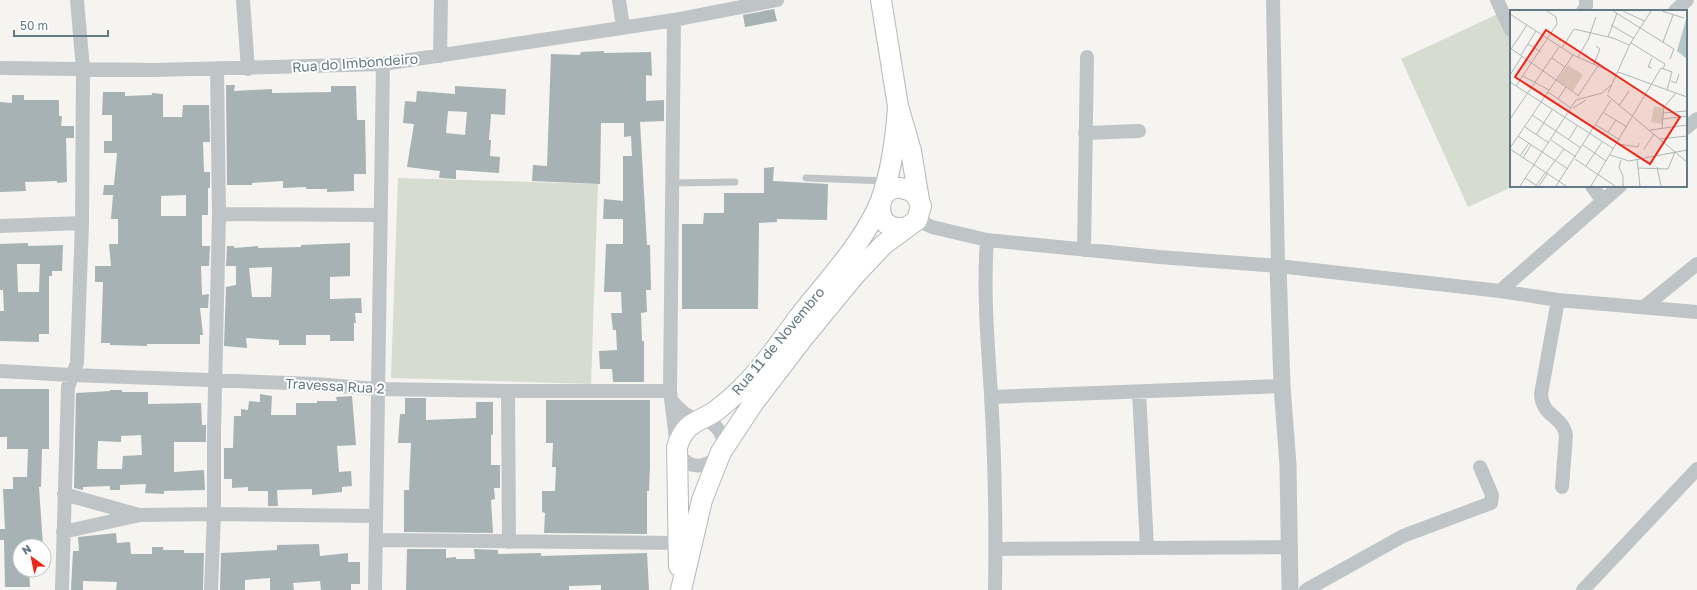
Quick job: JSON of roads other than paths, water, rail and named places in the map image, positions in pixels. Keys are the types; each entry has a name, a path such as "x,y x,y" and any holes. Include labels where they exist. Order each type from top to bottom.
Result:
{"main road":[{"name":"Rua 11 de Novembro","path":"680,590 702,500 721,452 754,402 803,338 849,282 883,245 912,224 921,206 911,151 898,106 881,0"},
{"name":"Rua 11 de Novembro","path":"880,202 893,158 898,106"},
{"name":"Rua 11 de Novembro","path":"680,590 677,447 680,437 685,429 693,422 703,419 730,399 755,373 842,262 863,233 880,202 888,191 895,188 902,188 915,194 919,200"},
{"path":"880,202 880,215 888,225 900,229 912,224"}],"street":[{"path":"62,590 68,387 77,363 82,224 83,69 77,0"},
{"path":"243,0 248,69"},
{"path":"440,56 441,0"},
{"path":"619,0 623,27"},
{"name":"Rua do Imbondeiro","path":"0,68 154,70 248,69 383,64 674,20 776,0"},
{"path":"1273,0 1278,266 1282,386 1288,458 1291,547 1290,590"},
{"path":"1497,0 1510,28"},
{"path":"1584,10 1586,6 1586,0"},
{"path":"1676,10 1687,0"},
{"path":"671,396 686,414 714,424 720,432 723,443 721,452 714,460 702,466 695,466 684,461 677,447 671,396 674,20"},
{"path":"1084,250 1087,57"},
{"path":"375,590 383,64"},
{"path":"211,590 214,514 215,380 219,214 218,69"},
{"path":"1687,127 1697,119"},
{"path":"1085,133 1138,131"},
{"path":"1593,187 1602,201"},
{"path":"1500,291 1619,187"},
{"path":"219,214 380,216"},
{"path":"0,226 82,224"},
{"path":"912,224 932,227 987,240 1084,250 1278,266 1500,291 1558,300 1697,312"},
{"path":"987,240 985,264 986,308 991,397 996,549 995,590"},
{"path":"1644,307 1697,264"},
{"path":"1558,300 1541,394 1541,402 1545,410 1565,428 1566,435 1562,487"},
{"name":"Travessa Rua 2","path":"0,371 315,384 378,389 671,396"},
{"path":"991,397 1282,386"},
{"path":"508,391 509,542"},
{"path":"1139,392 1146,548"},
{"path":"1306,590 1403,536 1491,503 1493,499 1492,495 1480,467"},
{"path":"1583,590 1697,469"},
{"path":"64,494 140,516"},
{"path":"63,532 140,516 214,514 376,516"},
{"path":"376,540 678,543"},
{"path":"996,549 1291,547"}],"lane":[{"path":"806,178 887,181"},
{"path":"672,183 735,182"}]}
